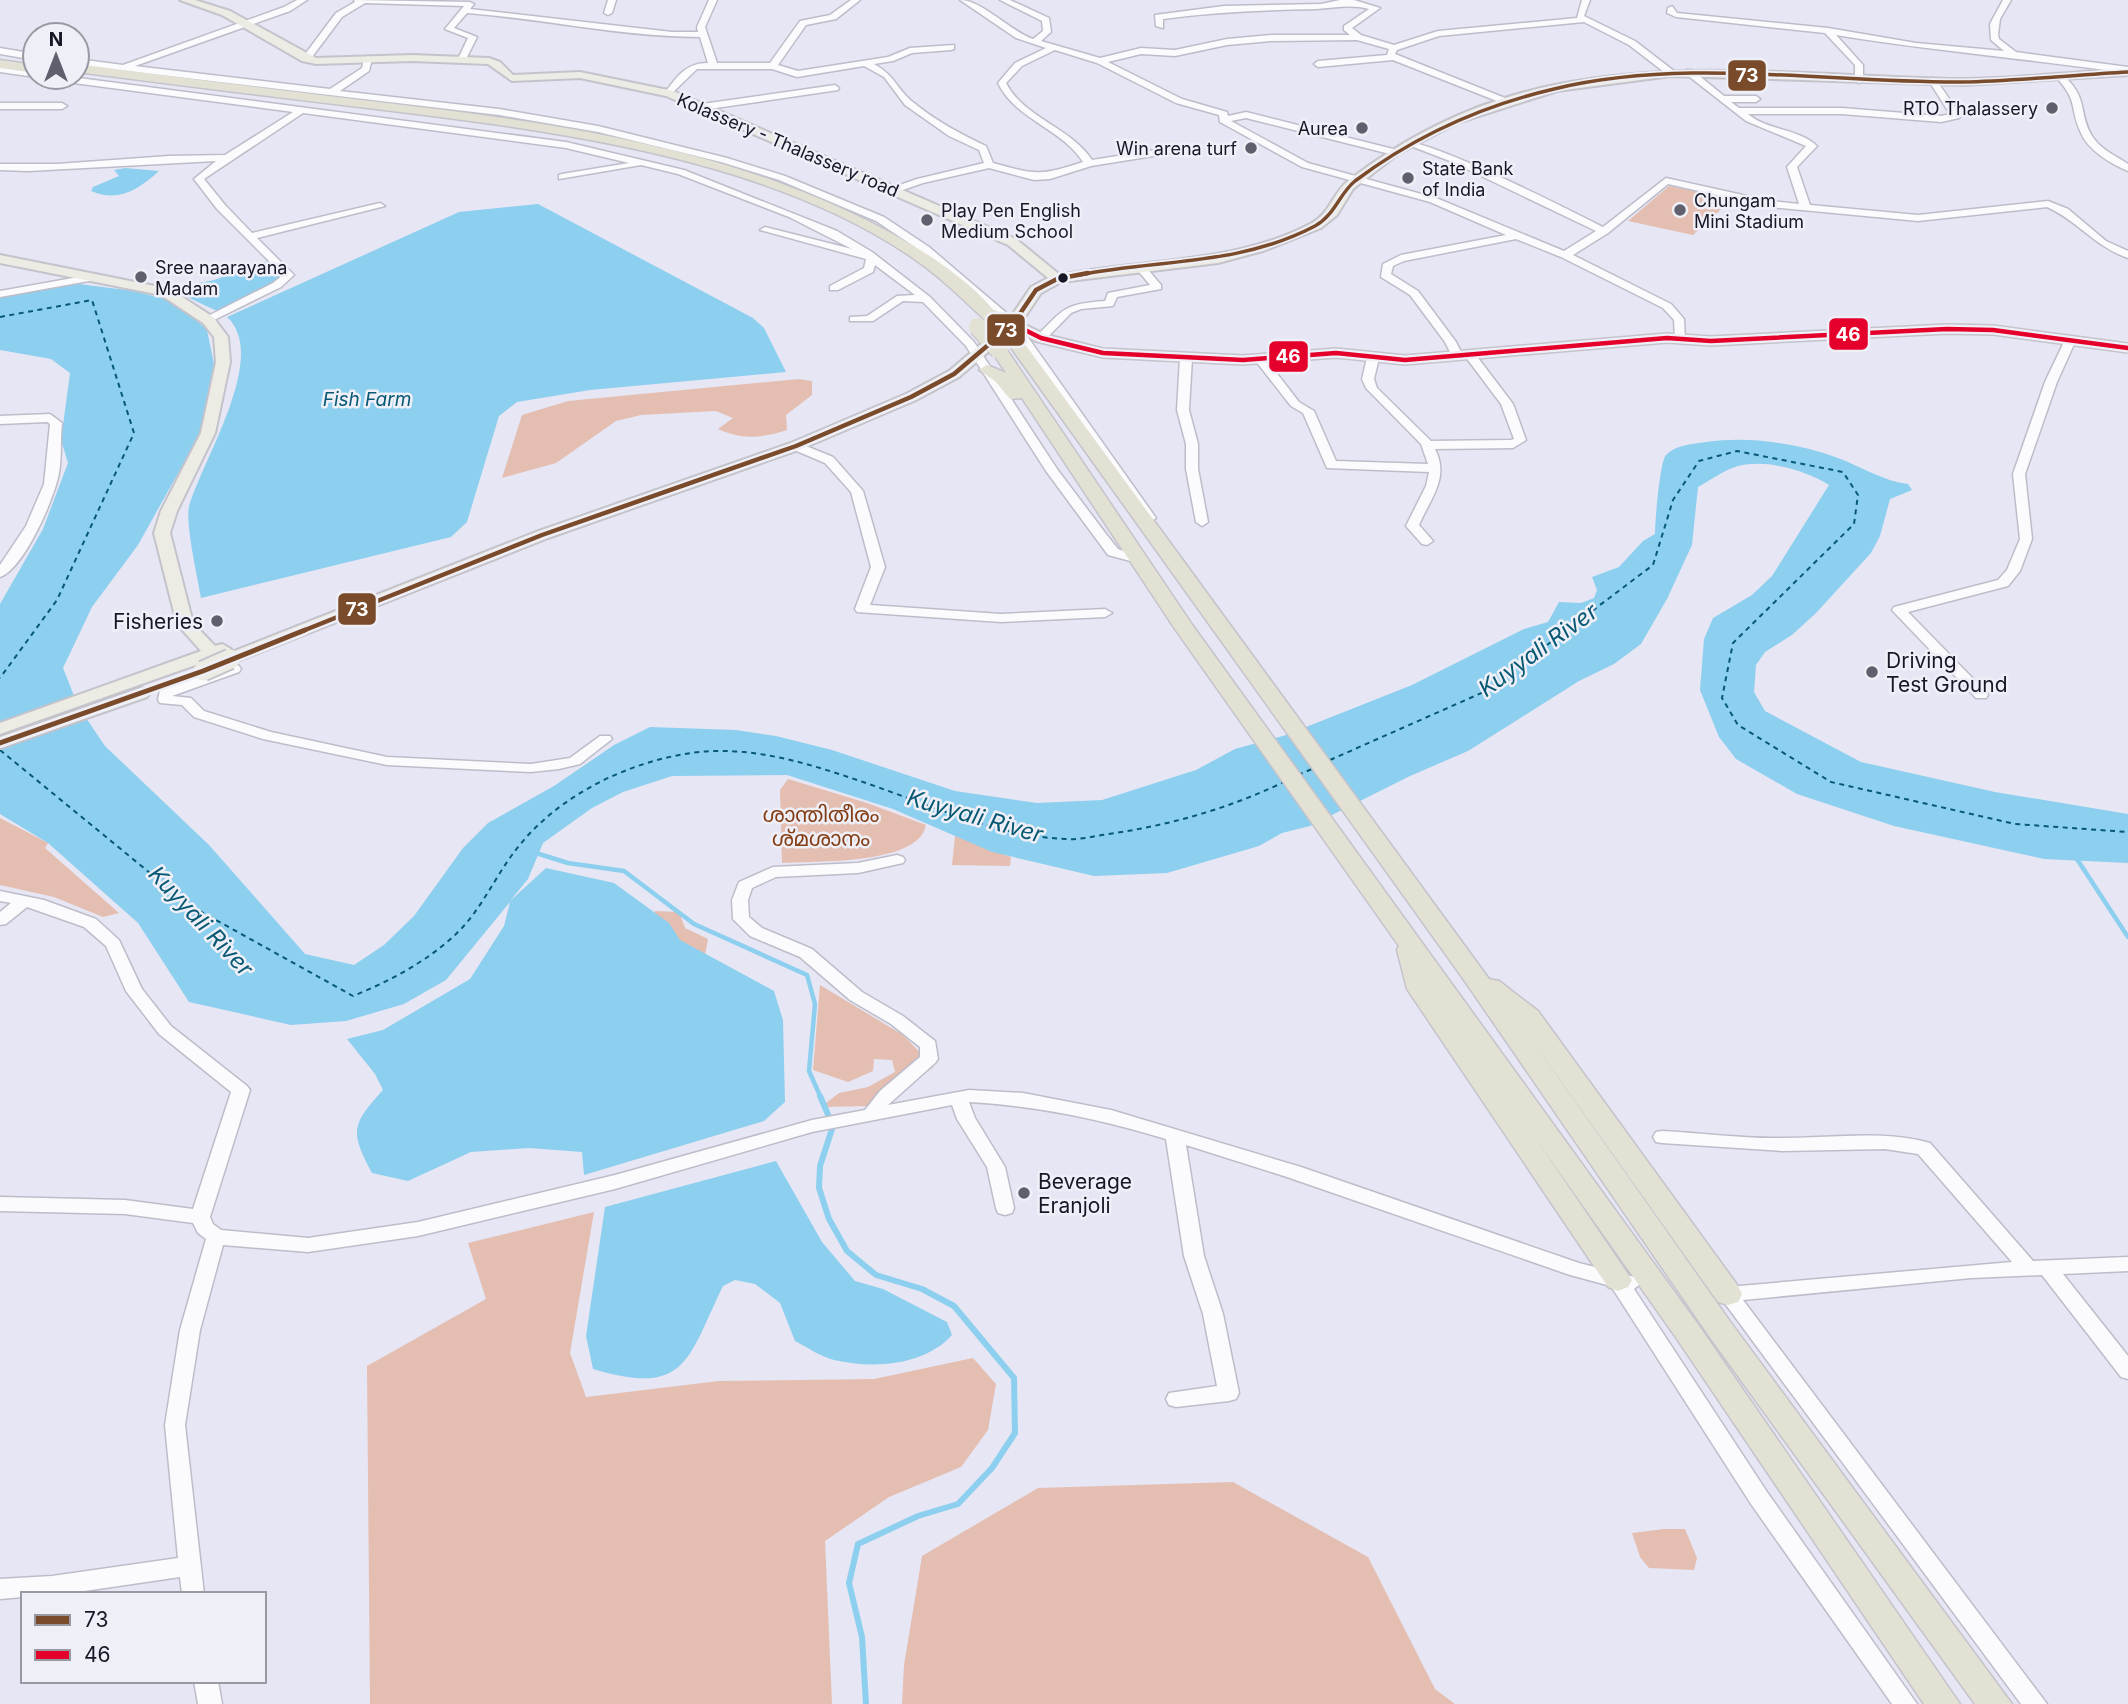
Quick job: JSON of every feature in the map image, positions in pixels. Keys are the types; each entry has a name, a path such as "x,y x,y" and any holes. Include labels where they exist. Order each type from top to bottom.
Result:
{"highway":[{"path":"0,57 21,60"},
{"path":"2,68 21,69"},
{"path":"91,70 520,122 594,134 671,153 748,176 900,243 957,284 979,321 1008,338 1048,387 1473,974 1719,1328 1995,1704"},
{"path":"91,77 484,127 573,141 660,160 727,180 884,247 949,298"},
{"path":"1008,338 1041,413 1185,629 1687,1331 1943,1704"},
{"path":"1038,357 1038,365 1046,377 1048,387"},
{"path":"987,370 1000,377 1021,401 1041,413"},
{"path":"1405,935 1419,989 1624,1282"},
{"path":"1473,974 1529,1017 1728,1294"}],"main road":[{"name":"Kolassery - Thalassery road","path":"185,0 244,22 306,59 328,62 368,59 462,59 494,62 503,74 512,78 580,75 669,93 807,150 1012,243 1057,279"},
{"path":"1008,338 1036,290 1057,279 1218,259 1285,238 1317,225 1333,212 1354,180 1408,143 1453,121 1507,102 1567,86 1689,72 1933,81 2061,78 2128,71"},
{"path":"0,259 165,292 208,320 224,345 218,397 202,450 169,511 162,533 185,624 212,653"},
{"path":"0,743 203,671 542,535 796,446 911,397 954,374 977,355 1008,338 1041,338 1103,352 1261,360 1336,353 1373,358 1464,356 1681,339 1712,341 1947,329 1993,330 2128,348"},
{"path":"0,729 212,653 500,541 542,535"}],"street":[{"path":"121,68 244,22 287,9 303,0"},
{"path":"358,0 417,0 470,4 467,11 449,29 473,37 462,59"},
{"path":"306,59 339,15 364,0"},
{"path":"608,13 612,0"},
{"path":"713,0 701,27 710,49 713,66"},
{"path":"773,66 803,23 833,17 856,0"},
{"path":"964,0 1023,40 1100,61 1179,101 1224,114 1223,120"},
{"path":"1004,0 1046,20 1047,32 1035,42"},
{"path":"1586,0 1580,17 1632,43 1671,73"},
{"path":"2007,0 1994,20 1993,37 2012,54"},
{"path":"1160,26 1158,17 1196,11 1345,1 1376,8 1347,28 1358,37 1507,102"},
{"path":"1672,8 1671,13 1676,15 1828,31 1916,46 2012,54 2128,71"},
{"path":"467,11 517,12 580,25 702,34"},
{"path":"1318,64 1394,52 1438,34 1584,20"},
{"path":"1828,31 1859,65 1859,80"},
{"path":"1100,61 1149,50 1175,53 1249,40 1358,37"},
{"path":"669,93 690,68 773,66 797,74 890,59 910,51 951,47"},
{"path":"1056,47 1013,68 1002,83 1005,92 1018,105 1082,147 1089,163"},
{"path":"0,51 21,55"},
{"path":"331,93 366,69 368,59"},
{"path":"864,63 887,75 908,103 919,111 952,134 983,149 989,165"},
{"path":"91,64 499,112 598,130 658,142 782,178 880,219 925,249 1008,338 1038,357 1140,501 1161,534 1161,545"},
{"path":"2,68 21,71"},
{"path":"1689,72 1733,110 1741,112 1816,110 1941,119 1955,116 1933,81"},
{"path":"2061,78 2078,95 2084,131 2090,140 2128,168"},
{"path":"91,82 515,136 643,162 681,172 769,205 833,233 873,257 926,299 977,355 1052,471 1113,552 1138,559"},
{"path":"702,107 835,88"},
{"path":"1721,99 1756,99"},
{"path":"0,106 62,106"},
{"path":"208,320 277,285 289,275 221,207 199,179 226,158 303,109"},
{"path":"1741,112 1768,131 1806,141 1812,146 1792,167 1806,209"},
{"path":"1223,120 1246,114 1394,152"},
{"path":"1223,120 1304,165 1433,200 1565,255 1667,306 1679,319 1681,339"},
{"path":"1408,143 1453,159 1604,231"},
{"path":"894,190 989,165 1034,177 1050,176 1089,163 1175,150"},
{"path":"0,167 50,167 194,156 226,158"},
{"path":"562,177 643,162"},
{"path":"1565,255 1604,231 1666,181 1806,209 1917,218 2048,204 2064,211 2102,243 2128,255"},
{"path":"251,236 380,205"},
{"path":"765,230 873,257"},
{"path":"1428,445 1513,444 1520,440 1507,404 1450,342 1414,293 1385,275 1388,264 1401,258 1517,236"},
{"path":"834,288 869,270 873,257"},
{"path":"1041,338 1066,311 1079,306 1109,304 1112,295 1157,287 1140,267"},
{"path":"0,294 90,278"},
{"path":"854,319 869,319 901,298 926,299"},
{"path":"1980,695 1899,610 2003,583 2013,571 2026,539 2019,474 2051,382 2069,342"},
{"path":"1186,358 1183,410 1192,444 1192,469 1202,522"},
{"path":"1373,358 1368,379 1370,385 1389,408 1405,416 1428,445 1435,468 1433,482 1412,526 1427,541"},
{"path":"1261,360 1295,404 1308,411 1331,466 1435,468"},
{"path":"0,420 50,418 56,424 53,472 43,502 24,539 0,573"},
{"path":"796,446 829,460 857,491 878,567 862,609 1002,618 1105,614"},
{"path":"212,653 234,669 165,693 165,701 186,701 199,714 268,736 335,753 426,765 531,768 575,761 605,739"},
{"path":"868,1114 929,1059 929,1045 897,1020 856,996 806,953 756,932 741,919 740,900 745,885 774,872 858,868 897,860"},
{"path":"0,895 90,923 113,944 134,991 165,1030 241,1090 200,1217 205,1228 216,1237 308,1245 418,1229 615,1182 812,1126 958,1098 1023,1099 1111,1116 1294,1171 1577,1270 1624,1282 1759,1498 1905,1704"},
{"path":"0,920 24,901"},
{"path":"958,1098 966,1119 996,1167 1005,1208"},
{"path":"1175,1136 1194,1256 1213,1314 1229,1394 1176,1399"},
{"path":"1662,1137 1782,1145 1885,1143 1923,1148 2039,1269 2128,1371"},
{"path":"0,1204 125,1207 200,1217"},
{"path":"193,1592 175,1424 190,1330 216,1237"},
{"path":"1728,1294 1971,1271 2128,1264"},
{"path":"1728,1294 2035,1704"},
{"path":"0,1589 52,1586 189,1566"},
{"path":"206,1683 210,1704"}],"green space":[{"name":"Chungam Mini Stadium","path":"1669,186 1732,199 1693,235 1628,221"},
{"path":"799,379 812,381 812,395 786,415 787,430 761,436 735,435 718,429 733,418 716,411 641,415 616,421 556,463 502,478 522,415 568,401"},
{"name":"ശാന്തിതീരം ശ്മശാനം","path":"788,779 867,803 926,825 919,838 905,848 886,854 840,861 782,863 780,790"},
{"path":"0,818 48,843 45,848 119,913 103,917 54,897 0,885"},
{"path":"955,836 1011,857 1010,866 952,865"},
{"path":"655,911 679,912 685,928 708,939 702,972 650,935"},
{"path":"820,985 903,1035 934,1067 872,1106 821,1107 839,1093 868,1087 895,1072 892,1060 874,1059 873,1071 848,1082 813,1070"},
{"path":"594,1212 570,1353 586,1397 719,1381 874,1379 973,1358 996,1384 988,1430 961,1467 889,1497 825,1541 832,1704 370,1704 367,1366 486,1299 468,1243"},
{"path":"1233,1482 1368,1557 1435,1689 1455,1704 902,1704 904,1665 922,1556 1038,1488"},
{"path":"1685,1529 1697,1558 1694,1570 1649,1568 1640,1557 1632,1533"}],"water":[{"path":"125,168 159,171 136,188 120,195 91,191 93,187 119,176 114,170"},
{"name":"Fish Farm","path":"538,204 753,318 764,328 786,372 590,390 517,402 499,416 467,522 451,537 201,598 188,515 196,488 229,410 237,382 241,357 238,335 227,317 459,212"},
{"path":"268,261 284,278 217,311 170,289 214,280"},
{"name":"Kuyyali River","path":"79,284 134,291 177,302 207,330 215,369 205,425 138,545 92,607 63,668 78,706 105,746 209,845 305,954 354,965 384,945 414,916 463,848 488,823 554,786 614,745 650,727 736,730 776,736 832,750 955,791 1037,803 1102,800 1196,770 1235,749 1286,735 1412,685 1524,629 1548,622 1559,602 1581,603 1594,598 1597,590 1592,577 1619,567 1643,541 1655,534 1660,479 1666,455 1685,446 1723,440 1756,440 1806,448 1890,480 1908,484 1912,490 1890,499 1880,536 1871,553 1816,613 1792,635 1765,652 1756,665 1754,692 1765,711 1861,762 1995,792 2128,814 2128,863 2044,859 1894,826 1797,794 1736,759 1719,737 1700,690 1704,639 1713,618 1752,595 1772,576 1829,485 1785,467 1749,464 1738,466 1698,487 1692,545 1667,599 1641,644 1614,664 1579,681 1468,751 1410,776 1310,826 1282,833 1259,846 1167,873 1094,876 992,852 893,809 787,775 672,776 623,792 592,808 543,843 528,879 510,901 546,868 614,883 669,923 680,940 774,991 783,1020 785,1102 764,1121 584,1175 582,1152 529,1148 471,1152 408,1181 372,1173 360,1148 357,1129 365,1112 383,1090 375,1074 347,1039 383,1030 470,979 504,926 510,902 446,980 404,1004 346,1021 291,1025 189,1002 138,923 48,843 0,814 0,604 43,529 68,463 61,440 70,373 51,359 0,350 0,297"},
{"path":"776,1161 822,1242 855,1281 883,1289 947,1322 952,1335 927,1353 913,1359 881,1364 834,1360 795,1341 780,1303 755,1284 735,1280 723,1286 691,1352 680,1366 666,1375 648,1378 624,1377 593,1369 586,1336 605,1207"}],"waterway":[{"path":"536,853 568,863 624,871 694,924 807,975 815,1004 809,1071 821,1098"},
{"path":"2075,856 2128,937"},
{"path":"820,1096 833,1126 820,1166 819,1188 829,1219 847,1251 876,1275 922,1289 954,1306 1014,1378 1015,1433 992,1468 958,1504 918,1516 858,1544 849,1583 862,1637 866,1704"}],"ferry route":[{"path":"0,317 92,300 134,433 57,600 0,678"},
{"path":"1330,760 1486,691 1653,565 1673,500 1699,461 1737,451 1843,472 1858,495 1854,524 1733,643 1722,698 1738,725 1831,782 2015,824 2128,832"},
{"path":"0,750 189,905 353,996 408,969 434,953 457,933 473,915 512,855 547,817 591,787 640,765 665,758 712,751 776,757 837,773 986,825 1038,837 1070,839 1173,822 1240,801 1284,782"},
{"path":"1298,775 1312,769"}],"transit line":[{"name":"73","path":"0,743 203,671 542,535 796,446 911,397 954,374 1013,324 1036,290 1057,279 1093,272 1218,259 1259,248 1317,225 1333,212 1348,187 1394,152 1453,121 1507,102 1556,88 1671,73 1963,82 2128,72"},
{"name":"46","path":"1013,324 1041,338 1103,353 1243,360 1336,353 1405,360 1667,338 1711,341 1947,329 1993,330 2128,348"}],"place":[{"name":"RTO Thalassery","path":"2052,108"},
{"name":"Aurea","path":"1362,128"},
{"name":"Win arena turf","path":"1251,148"},
{"name":"State Bank of India","path":"1408,178"},
{"name":"Chungam Mini Stadium","path":"1680,210"},
{"name":"Play Pen English Medium School","path":"927,220"},
{"name":"Sree naarayana Madam","path":"141,277"},
{"name":"Fisheries","path":"217,621"},
{"name":"Driving Test Ground","path":"1872,672"},
{"name":"Beverage Eranjoli","path":"1024,1193"}]}
